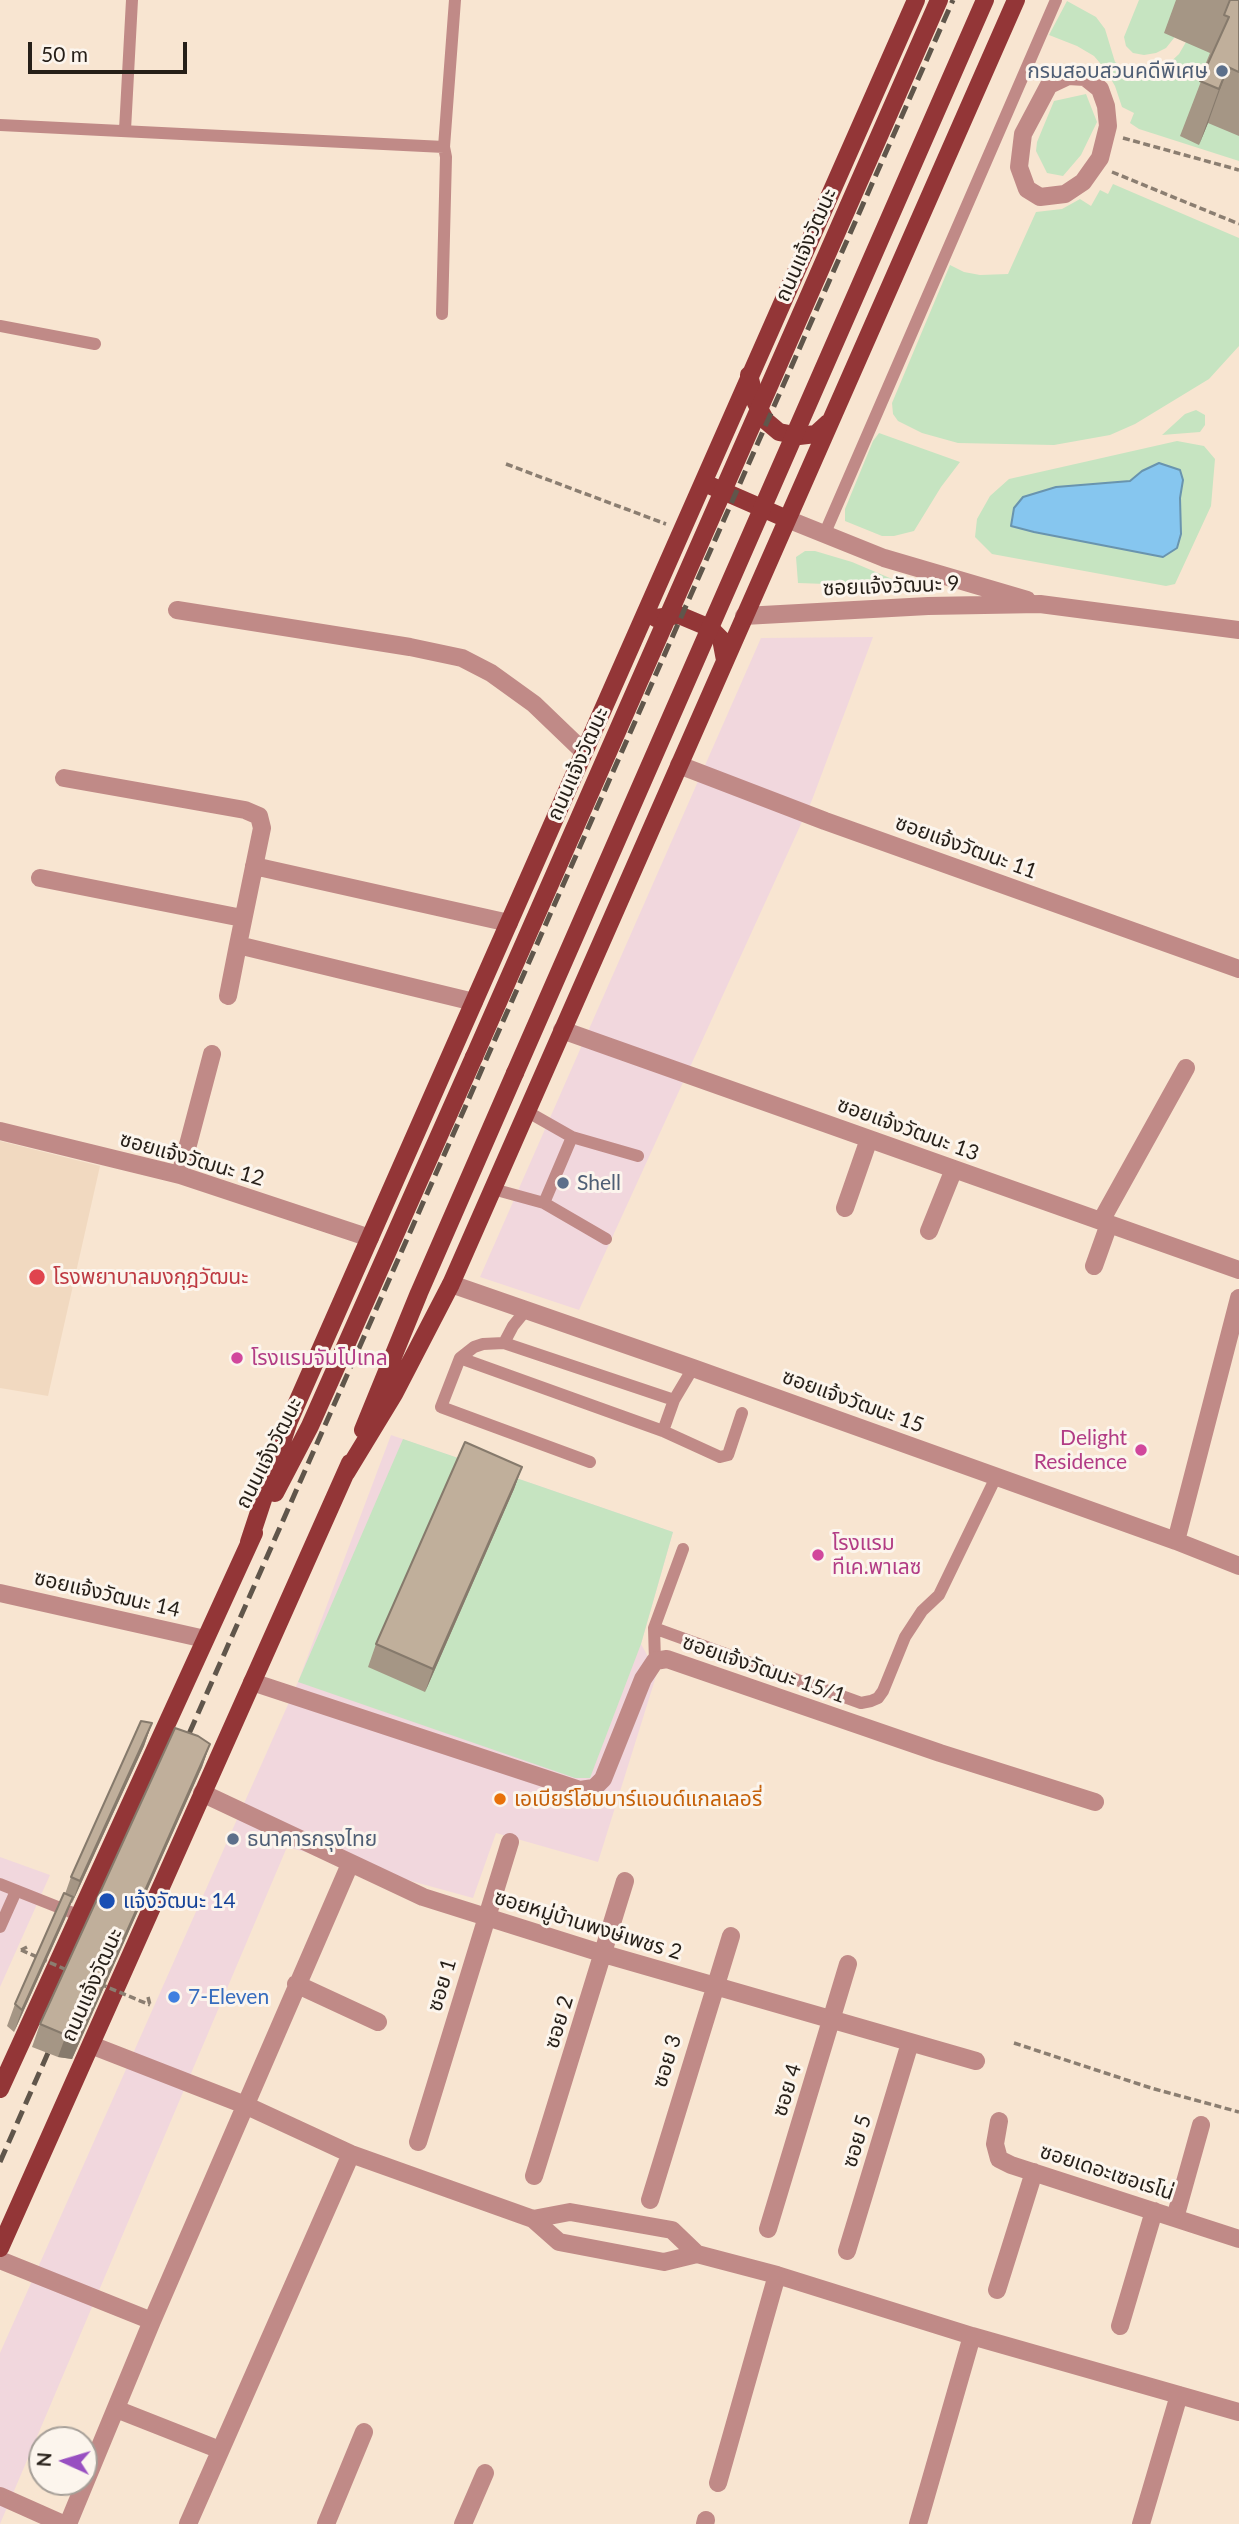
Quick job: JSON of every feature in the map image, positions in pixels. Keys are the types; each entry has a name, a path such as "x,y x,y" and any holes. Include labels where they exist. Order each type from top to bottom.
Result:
{"main road":[{"name":"ถนนแจ้งวัฒนะ","path":"249,1542 289,1421 916,0"},
{"name":"ถนนแจ้งวัฒนะ","path":"0,2089 249,1542 310,1426 939,0"},
{"name":"ถนนแจ้งวัฒนะ","path":"0,2248 346,1473 398,1341 985,0"},
{"name":"ถนนแจ้งวัฒนะ","path":"346,1473 394,1394 451,1284 1016,0"},
{"path":"749,375 756,403 766,421 779,432 799,436 816,434 831,421"},
{"path":"702,482 787,519"},
{"path":"638,629 662,616 680,615 710,628 722,639 725,660"}],"street":[{"path":"1068,76 1085,77 1100,89 1106,106 1108,126 1105,134 1100,158 1083,182 1065,194 1040,197 1027,189 1019,167 1023,134 1049,85 1068,76"},
{"name":"ซอยแจ้งวัฒนะ 9","path":"787,519 884,558 1040,604"},
{"name":"ซอยแจ้งวัฒนะ 9","path":"744,616 928,606 1040,604 1239,630"},
{"path":"177,610 410,647 462,659 491,673 534,705 584,752"},
{"name":"ซอยแจ้งวัฒนะ 11","path":"679,765 825,821 1239,969"},
{"path":"64,778 245,810 259,816 262,828 228,996"},
{"path":"254,866 509,923"},
{"path":"40,878 242,918"},
{"path":"238,945 474,1002"},
{"name":"ซอยแจ้งวัฒนะ 13","path":"562,1030 1239,1270"},
{"path":"180,1175 212,1054"},
{"path":"1094,1266 1105,1223 1186,1068"},
{"name":"ซอยแจ้งวัฒนะ 12","path":"0,1131 180,1175 370,1238"},
{"path":"845,1208 869,1139"},
{"path":"929,1231 954,1169"},
{"name":"ซอยแจ้งวัฒนะ 15","path":"451,1284 693,1368 1239,1566"},
{"path":"1176,1541 1239,1298"},
{"name":"ซอยแจ้งวัฒนะ 14","path":"0,1594 205,1639"},
{"name":"ซอยแจ้งวัฒนะ 15/1","path":"252,1682 580,1790 594,1788 603,1779 643,1679 655,1661 667,1659 940,1754 1095,1802"},
{"name":"ซอยหมู่บ้านพงษ์เพชร 2","path":"202,1793 423,1897 486,1919 976,2061"},
{"name":"ซอย 1","path":"418,2142 510,1842"},
{"path":"0,2496 65,2524 350,1864"},
{"name":"ซอย 2","path":"534,2176 625,1881"},
{"name":"ซอย 3","path":"650,2200 731,1936"},
{"name":"ซอย 4","path":"768,2228 848,1964"},
{"path":"296,1984 378,2022"},
{"name":"ซอย 5","path":"847,2251 910,2043"},
{"path":"91,2045 245,2105 351,2154 533,2219 559,2242 664,2262 697,2254 777,2275 972,2336 1239,2412"},
{"name":"ซอยเดอะเซอเรโน่","path":"999,2121 995,2144 999,2159 1239,2239"},
{"path":"1175,2218 1201,2124"},
{"path":"188,2524 351,2154"},
{"path":"997,2290 1034,2172"},
{"path":"1120,2326 1154,2211"},
{"path":"533,2219 570,2212 672,2230 697,2254"},
{"path":"0,2260 152,2321"},
{"path":"718,2483 777,2275"},
{"path":"918,2524 972,2336"},
{"path":"1141,2524 1179,2395"},
{"path":"116,2409 220,2450"},
{"path":"326,2524 364,2432"},
{"path":"463,2524 485,2473"}],"lane":[{"path":"125,131 132,0"},
{"path":"442,314 446,157 444,147 455,0"},
{"path":"824,535 1056,0"},
{"path":"0,125 444,147"},
{"path":"0,326 95,344"},
{"path":"528,1112 572,1137 638,1156"},
{"path":"544,1203 572,1137"},
{"path":"493,1189 544,1203 606,1239"},
{"path":"504,1343 526,1310"},
{"path":"590,1462 441,1407 460,1358 483,1344 504,1343 674,1400"},
{"path":"460,1358 663,1431 720,1457 728,1455 742,1413"},
{"path":"663,1431 674,1400 693,1368"},
{"path":"654,1628 861,1703 871,1702 882,1693 911,1628 922,1611 939,1595 996,1477"},
{"path":"655,1661 654,1628 683,1549"},
{"path":"0,1884 78,1914"},
{"path":"0,1927 16,1891"}],"path":[{"path":"1105,134 1239,170"},
{"path":"1095,165 1239,225"},
{"path":"506,464 682,529"},
{"path":"27,1947 21,1950 68,1970"},
{"path":"92,1980 150,2005 148,1997"},
{"path":"1014,2043 1151,2088 1239,2112"}],"shaded area":[{"path":"873,637 812,800 579,1310 480,1277 761,638"},
{"name":"โรงพยาบาลมงกุฎวัฒนะ","path":"0,1141 100,1166 48,1396 0,1388"},
{"path":"391,1435 673,1532 641,1644 657,1673 598,1862 496,1833 473,1898 287,1847 42,2426 28,2426 28,2458 0,2524 0,2353 298,1682"},
{"path":"0,1857 50,1875 0,1987"}],"green space":[{"path":"1139,0 1178,0 1181,6 1174,38 1166,48 1156,53 1133,53 1126,46 1124,37"},
{"path":"1067,1 1096,17 1105,29 1115,62 1128,70 1150,72 1163,69 1179,54 1186,42 1194,11 1239,109 1239,161 1139,129 1130,123 1134,113 1122,107 1115,86 1094,56 1049,35"},
{"path":"1086,94 1097,122 1081,155 1063,176 1047,173 1036,151 1037,142 1054,101"},
{"path":"1113,184 1239,238 1239,346 1209,379 1135,424 1110,435 1054,445 958,443 922,433 898,421 893,414 892,403 950,265 964,272 980,275 1008,274 1036,212 1062,209 1080,199 1091,206 1100,190 1108,194"},
{"path":"1196,410 1205,415 1205,425 1200,432 1162,435 1185,414"},
{"path":"879,433 960,462 914,531 894,536 882,536 845,521 845,509 873,441"},
{"path":"1177,441 1204,446 1215,459 1211,506 1175,584 1166,586 992,554 975,537 977,519 990,496 1009,479"},
{"path":"805,551 815,551 852,562 911,587 798,583 796,557"},
{"path":"403,1439 673,1532 641,1644 590,1778 575,1778 298,1682"}],"water":[{"path":"1159,463 1180,470 1183,480 1180,498 1181,534 1177,548 1163,557 1011,526 1014,508 1023,497 1056,487 1130,481 1142,471"}],"building":[{"path":"1230,0 1239,0 1239,72 1228,67 1219,89 1200,81 1229,17 1224,15"},
{"path":"465,1442 522,1467 433,1669 376,1644"},
{"path":"141,1721 152,1723 80,1881 71,1877"},
{"path":"175,1728 198,1736 210,1744 80,2037 66,2035 40,2024"},
{"path":"64,1893 73,1897 22,2010 15,2004"}],"railway":[{"path":"181,1752 953,0"},
{"path":"0,2162 55,2037"}],"place":[{"name":"กรมสอบสวนคดีพิเศษ","path":"1222,71"},
{"name":"Shell","path":"563,1183"},
{"name":"โรงพยาบาลมงกุฎวัฒนะ","path":"37,1277"},
{"name":"โรงแรมจัมโปเทล","path":"237,1358"},
{"name":"Delight Residence","path":"1141,1450"},
{"name":"โรงแรม ทีเค.พาเลซ","path":"818,1555"},
{"name":"เอเบียร์โฮมบาร์แอนด์แกลเลอรี่","path":"500,1799"},
{"name":"ธนาคารกรุงไทย","path":"233,1839"},
{"name":"แจ้งวัฒนะ 14","path":"107,1901"},
{"name":"7-Eleven","path":"174,1997"}]}
